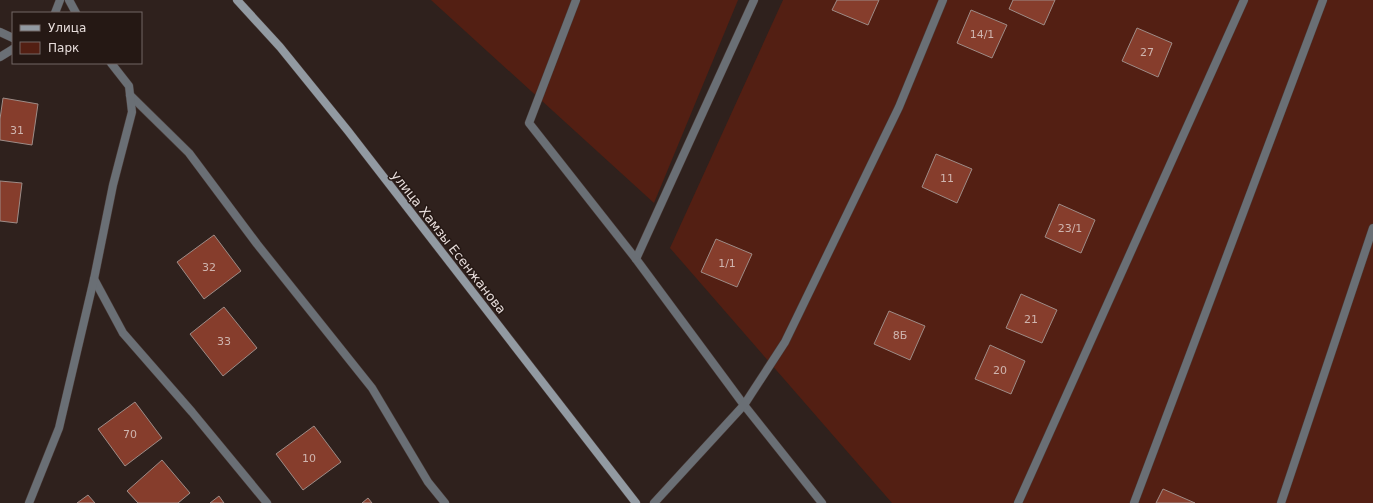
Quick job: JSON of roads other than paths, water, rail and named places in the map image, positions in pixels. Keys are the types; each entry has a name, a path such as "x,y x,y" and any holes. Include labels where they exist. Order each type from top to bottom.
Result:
{"street":[{"path":"54,12 60,0"},
{"path":"69,0 75,12"},
{"name":"улица Хамзы Есенжанова","path":"237,0 280,46 348,131 636,503"},
{"path":"576,0 529,123 636,259 744,405 822,503"},
{"path":"636,259 754,0"},
{"path":"654,503 744,405 785,342 899,108 943,0"},
{"path":"1018,503 1244,0"},
{"path":"1134,503 1323,0"},
{"path":"0,32 12,38"},
{"path":"0,57 12,51"},
{"path":"29,503 59,428 94,279 113,185 132,112 129,86 111,64"},
{"path":"130,95 189,153 257,244 372,388 428,482 445,503"},
{"path":"1281,503 1373,228"},
{"path":"94,279 123,333 192,412 268,503"}]}
